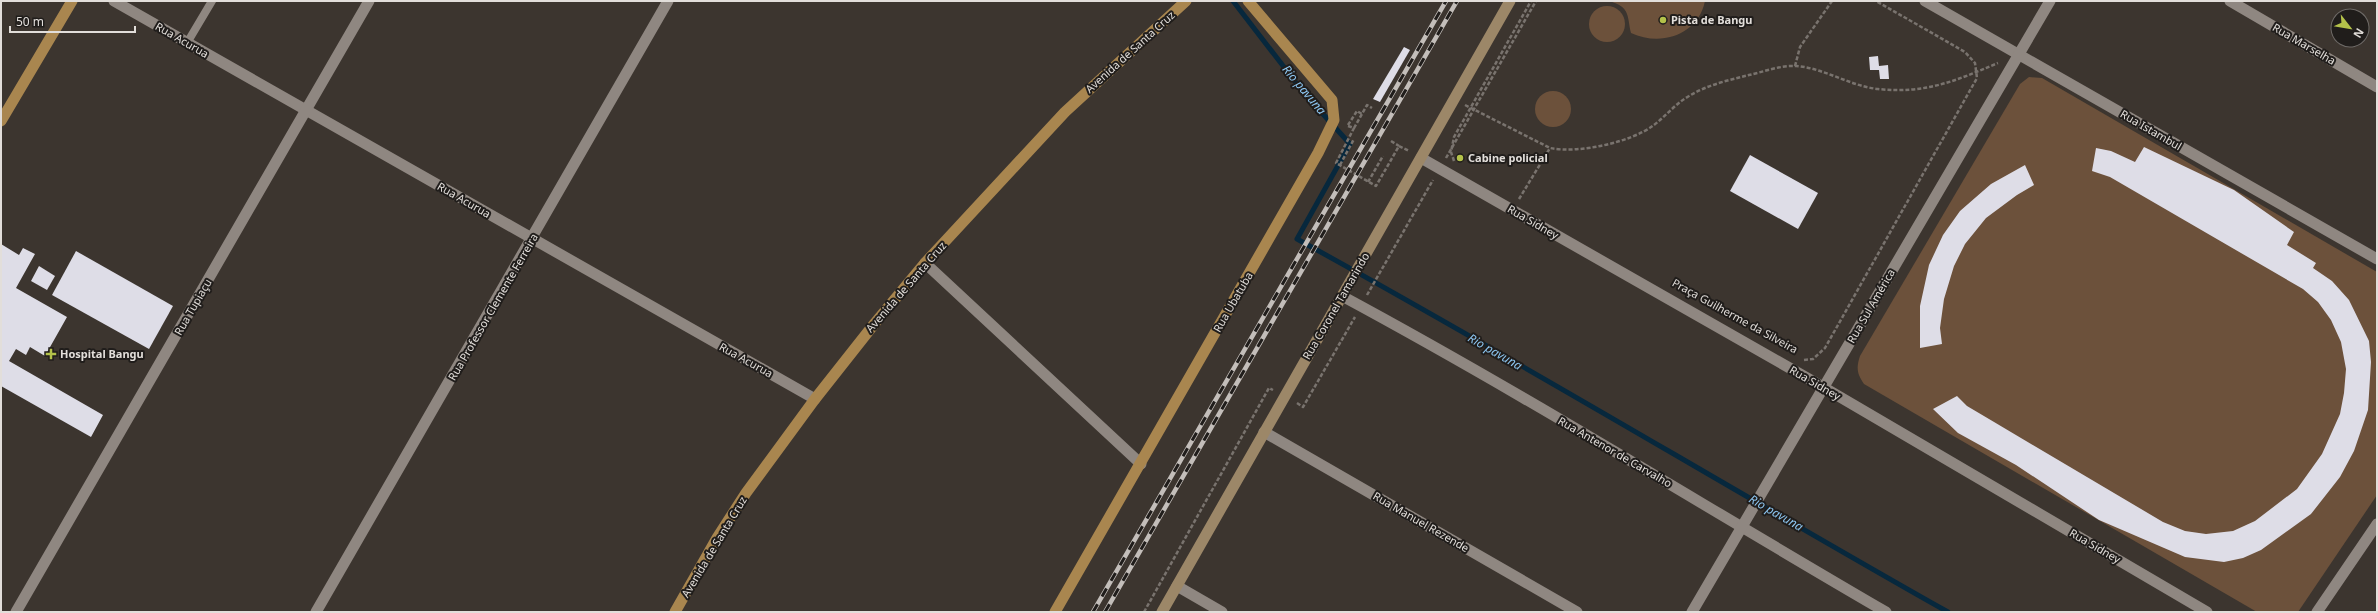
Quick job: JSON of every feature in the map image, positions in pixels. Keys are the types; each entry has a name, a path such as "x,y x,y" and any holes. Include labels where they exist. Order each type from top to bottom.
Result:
{"main road":[{"path":"1,121 72,1"},
{"name":"Avenida de Santa Cruz","path":"675,612 716,538 815,399 925,263 1065,112 1186,1"},
{"name":"Rua Ubatuba","path":"1055,612 1318,153 1334,120 1332,100 1248,1"},
{"name":"Rua Coronel Tamarindo","path":"1162,612 1510,1"}],"street":[{"name":"Rua Acurua","path":"114,1 815,399"},
{"name":"Rua Tupiaçu","path":"16,612 369,1"},
{"name":"Rua Professor Clemente Ferreira","path":"316,612 668,1"},
{"name":"Rua Istambul","path":"1925,1 2377,259"},
{"name":"Rua Sul América","path":"1692,612 2050,1"},
{"name":"Rua Marselha","path":"2230,1 2377,87"},
{"name":"Rua Sidney","path":"1421,158 1823,387 2207,612"},
{"path":"925,263 1141,464"},
{"name":"Rua Antenor de Carvalho","path":"1342,296 1697,499 1741,527 1886,612"},
{"name":"Rua Manuel Rezende","path":"1264,432 1577,612"},
{"path":"2317,612 2377,524"},
{"path":"1177,586 1222,612"}],"lane":[{"path":"187,43 212,1"}],"path":[{"path":"1457,166 1451,152 1451,144 1531,1"},
{"path":"1795,66 1800,47 1832,1"},
{"path":"1876,1 1965,52 1975,63 1977,71"},
{"path":"1454,100 1550,148 1558,150 1589,147 1621,140 1641,133 1654,125 1676,104 1704,89 1748,76 1795,66 1857,84 1897,90 1945,85 2018,54"},
{"name":"Praça Guilherme da Silveira","path":"1798,360 1813,358 1825,348 1974,86 1977,71"},
{"path":"1372,108 1367,105 1336,163 1376,186 1399,146"},
{"path":"1348,126 1354,128"},
{"path":"1340,166 1354,139"},
{"path":"1391,141 1421,158"},
{"path":"1512,210 1550,148"},
{"path":"1368,182 1383,156"}],"shaded area":[{"name":"Pista de Bangu","path":"1609,1 1705,1 1701,13 1695,22 1686,30 1677,35 1654,39 1631,33 1625,10 1616,3"},
{"path":"1611,6 1620,11 1624,17 1624,31 1620,37 1611,42 1603,42 1594,37 1590,31 1589,20 1594,11 1600,7"},
{"path":"2029,77 2042,78 2377,272 2377,495 2298,612 2257,612 1864,384 1860,377 1858,364 1860,356 2020,84"},
{"path":"1557,91 1566,96 1570,102 1570,116 1566,122 1557,127 1549,127 1540,122 1536,116 1535,105 1540,96 1546,92"}],"building":[{"path":"1404,47 1410,50 1380,102 1373,99"},
{"path":"1878,56 1879,66 1888,65 1889,79 1880,79 1879,70 1870,70 1869,57"},
{"path":"2144,147 2234,190 2294,232 2287,245 2316,263 2313,268 2332,281 2349,300 2369,341 2371,362 2368,410 2354,451 2340,477 2311,514 2261,550 2243,558 2224,562 2185,557 2099,520 2016,465 1958,433 1933,409 1957,396 1967,406 2163,522 2185,531 2206,534 2233,531 2255,521 2297,489 2322,454 2340,414 2346,369 2341,342 2331,320 2318,302 2303,289 2110,177 2092,171 2096,148 2111,151 2135,162"},
{"path":"1750,155 1818,193 1798,229 1730,191"},
{"path":"2025,165 2034,185 2017,195 1986,218 1965,244 1954,266 1944,299 1940,328 1942,344 1920,348 1920,306 1929,265 1943,235 1960,211 1991,184"},
{"path":"1,244 19,255 23,248 35,254 16,288 67,317 45,356 30,347 26,355 16,349 9,361 103,415 91,437 1,386"},
{"path":"76,251 173,306 149,349 52,295"},
{"path":"39,266 55,276 47,290 31,281"}],"waterway":[{"name":"Rio pavuna","path":"1233,1 1304,93 1350,144 1297,239 1542,377 1948,612"}],"railway":[{"path":"1093,612 1446,1"},
{"path":"1105,612 1457,1"}],"place":[{"name":"Pista de Bangu","path":"1663,20"},
{"name":"Cabine policial","path":"1460,158"},
{"name":"Hospital Bangu","path":"51,354"}]}
